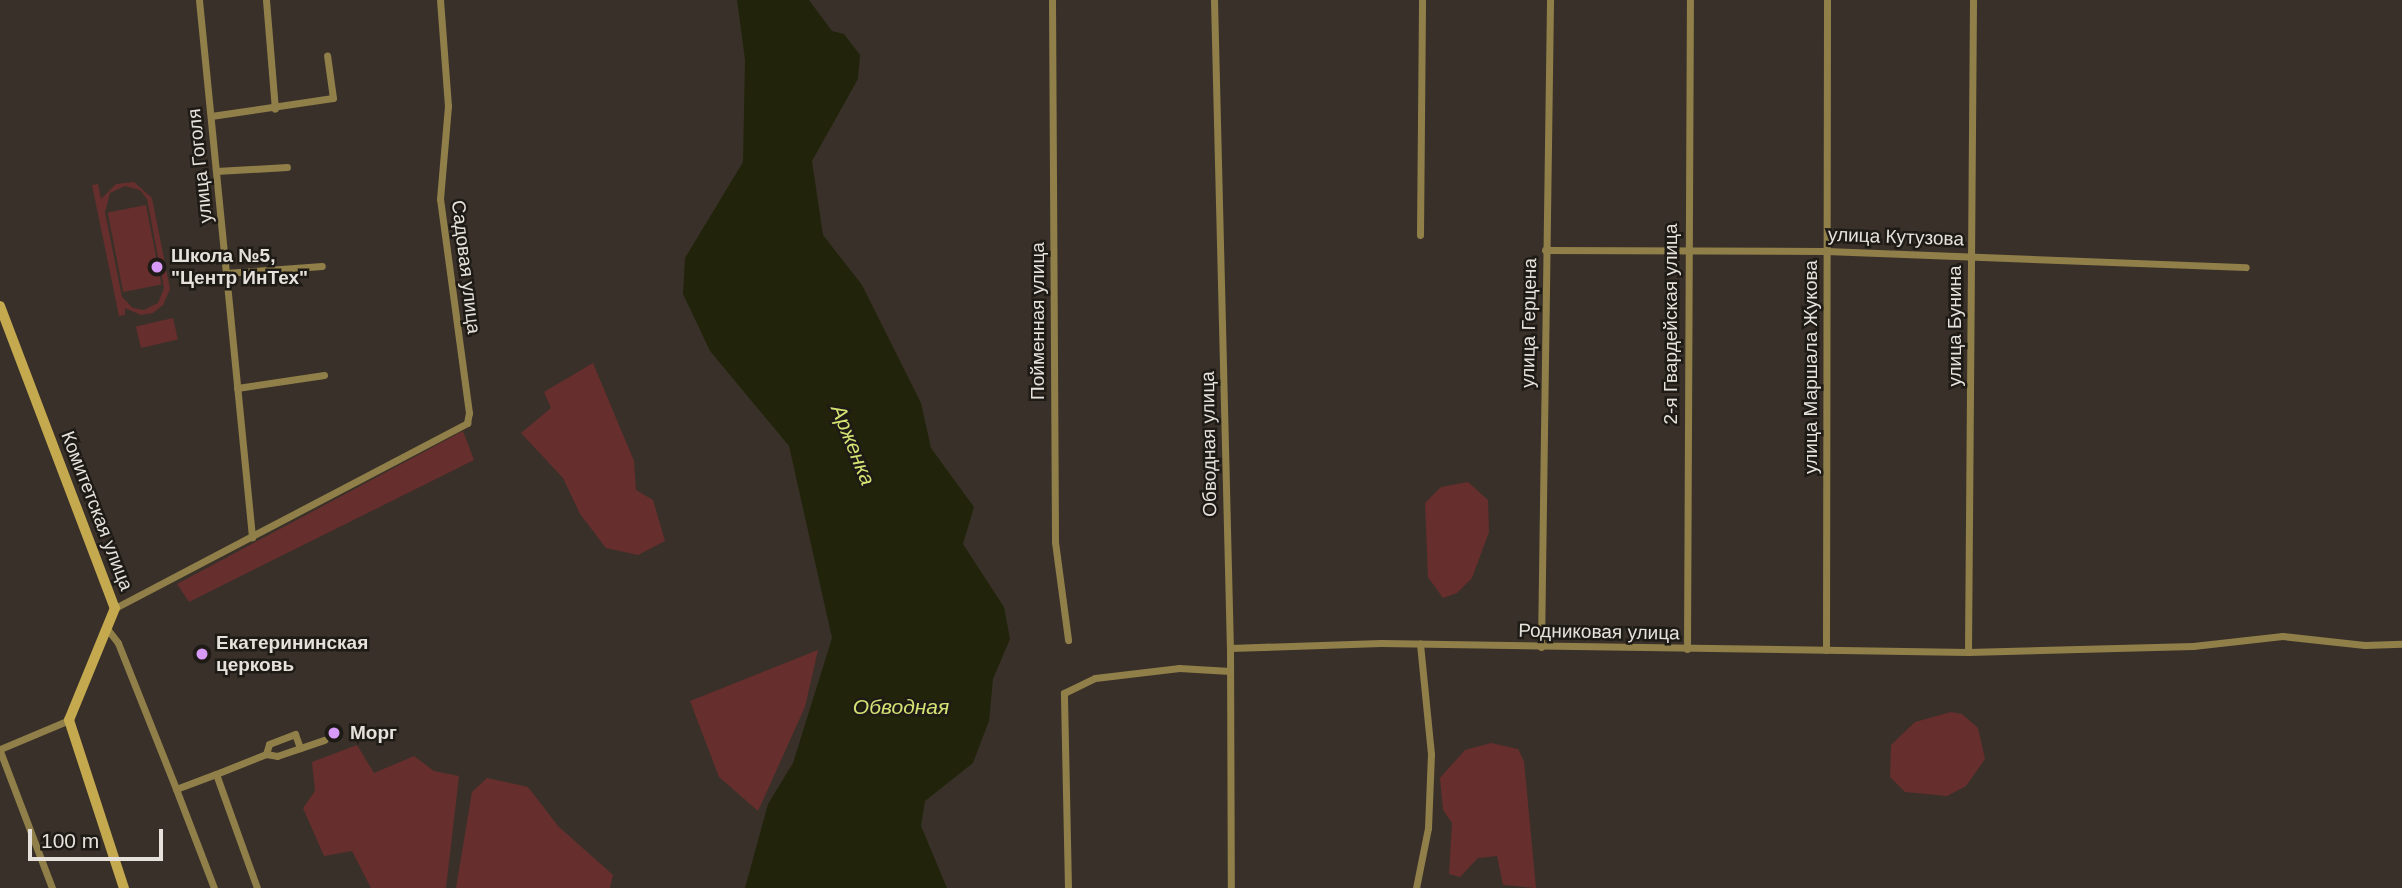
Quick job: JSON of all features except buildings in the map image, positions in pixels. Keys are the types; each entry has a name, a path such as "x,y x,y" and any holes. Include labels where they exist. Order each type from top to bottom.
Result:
{"street":[{"name":"улица Гоголя","path":"200,0 252,537"},
{"path":"266,0 275,109"},
{"name":"Садовая улица","path":"252,537 467,423 469,413 440,199 448,106 440,0"},
{"name":"Пойменная улица","path":"1052,0 1055,542 1068,640"},
{"name":"Обводная улица","path":"1214,0 1230,648 1231,888"},
{"path":"1420,235 1422,0"},
{"name":"улица Герцена","path":"1541,647 1550,0"},
{"name":"2-я Гвардейская улица","path":"1686,649 1686,250 1690,0"},
{"name":"улица Маршала Жукова","path":"1826,650 1827,0"},
{"name":"улица Бунина","path":"1968,652 1973,0"},
{"path":"211,116 275,109 333,98 327,55"},
{"path":"216,170 288,167"},
{"name":"улица Кутузова","path":"1545,250 1826,251 2246,267"},
{"path":"226,273 322,265"},
{"name":"Комитетская улица","path":"0,306 115,608 69,720"},
{"path":"237,388 324,375"},
{"path":"115,608 252,537"},
{"path":"108,630 118,643 214,888"},
{"name":"Родниковая улица","path":"1230,648 1420,644 1968,652 2193,646 2282,636 2365,645 2402,644"},
{"path":"1416,888 1428,828 1431,754 1420,644"},
{"path":"1068,888 1064,693 1095,678 1180,668 1230,671"},
{"path":"52,888 0,750 69,720 124,888"},
{"path":"266,754 269,744 295,734 300,748"},
{"path":"176,789 266,754 277,756 324,740"},
{"path":"216,774 257,888"}],"shaded area":[{"path":"134,182 152,198 170,289 163,305 153,313 141,315 125,308 125,315 119,316 92,185 98,184 101,199 116,184","holes":["125,186 140,190 147,199 164,288 158,303 144,310 133,308 122,297 105,212 110,193"]},
{"path":"146,205 161,285 123,292 108,212"},
{"path":"173,318 178,339 141,348 136,327"},
{"path":"593,363 634,461 636,490 653,500 665,541 638,555 606,548 580,514 563,478 521,433 551,408 544,392"},
{"path":"463,431 474,460 189,602 177,584"},
{"path":"1468,482 1488,500 1489,532 1472,578 1457,593 1443,598 1428,577 1425,503 1441,487"},
{"path":"818,650 805,707 758,811 719,777 690,701"},
{"path":"1951,712 1962,714 1978,728 1985,759 1966,786 1947,796 1905,792 1890,777 1891,745 1915,722"},
{"path":"1491,743 1518,749 1524,761 1536,888 1503,885 1497,856 1478,858 1460,877 1449,874 1452,823 1443,810 1440,778 1465,750"},
{"path":"357,745 374,773 414,756 434,771 459,776 446,888 371,888 352,851 324,856 303,808 315,791 312,762"},
{"path":"487,778 528,787 558,826 613,875 610,888 456,888 472,792"}],"water":[{"name":"Обводная","path":"737,0 809,0 832,31 844,34 860,55 858,79 812,161 823,235 862,285 921,403 931,448 974,507 963,544 1004,607 1010,639 993,679 989,721 973,763 925,801 921,826 947,888 745,888 768,804 793,763 832,638 789,446 710,351 683,294 685,258 743,162 745,60"}],"place":[{"name":"Школа №5, \"Центр ИнТех\"","path":"157,267"},
{"name":"Екатерининская церковь","path":"202,654"},
{"name":"Морг","path":"334,733"}],"water label":[{"name":"Арженка","path":"853,445"}]}
